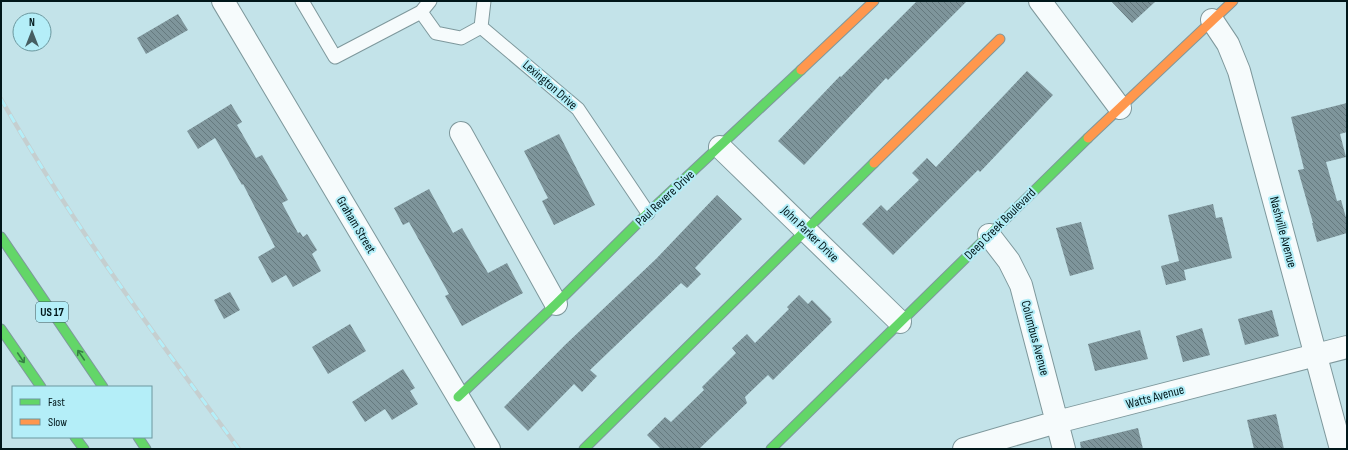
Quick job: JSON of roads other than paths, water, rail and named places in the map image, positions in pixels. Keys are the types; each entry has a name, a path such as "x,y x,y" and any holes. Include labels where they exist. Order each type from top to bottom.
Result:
{"street":[{"name":"Graham Street","path":"223,1 489,449"},
{"name":"Paul Revere Drive","path":"458,397 556,304 648,213 874,1"},
{"path":"1040,1 1120,108"},
{"name":"Deep Creek Boulevard","path":"771,449 989,235 1232,1"},
{"name":"Nashville Avenue","path":"1212,20 1228,44 1239,71 1315,355 1342,449"},
{"path":"584,449 1000,39"},
{"path":"461,133 556,304"},
{"name":"John Parker Drive","path":"720,147 900,322"},
{"name":"Columbus Avenue","path":"989,235 1009,261 1021,285 1064,449"},
{"name":"US 17","path":"1,237 102,386"},
{"path":"1,329 40,386"},
{"name":"Watts Avenue","path":"964,449 1057,422 1347,347"},
{"path":"77,438 84,449"},
{"path":"139,438 146,449"}],"lane":[{"path":"302,1 335,57 421,12 430,1"},
{"path":"421,12 436,33 461,38 481,27 484,1"},
{"name":"Lexington Drive","path":"481,27 578,108 648,213"}],"railway":[{"path":"1,99 28,145 85,234 145,321 239,449"}]}
